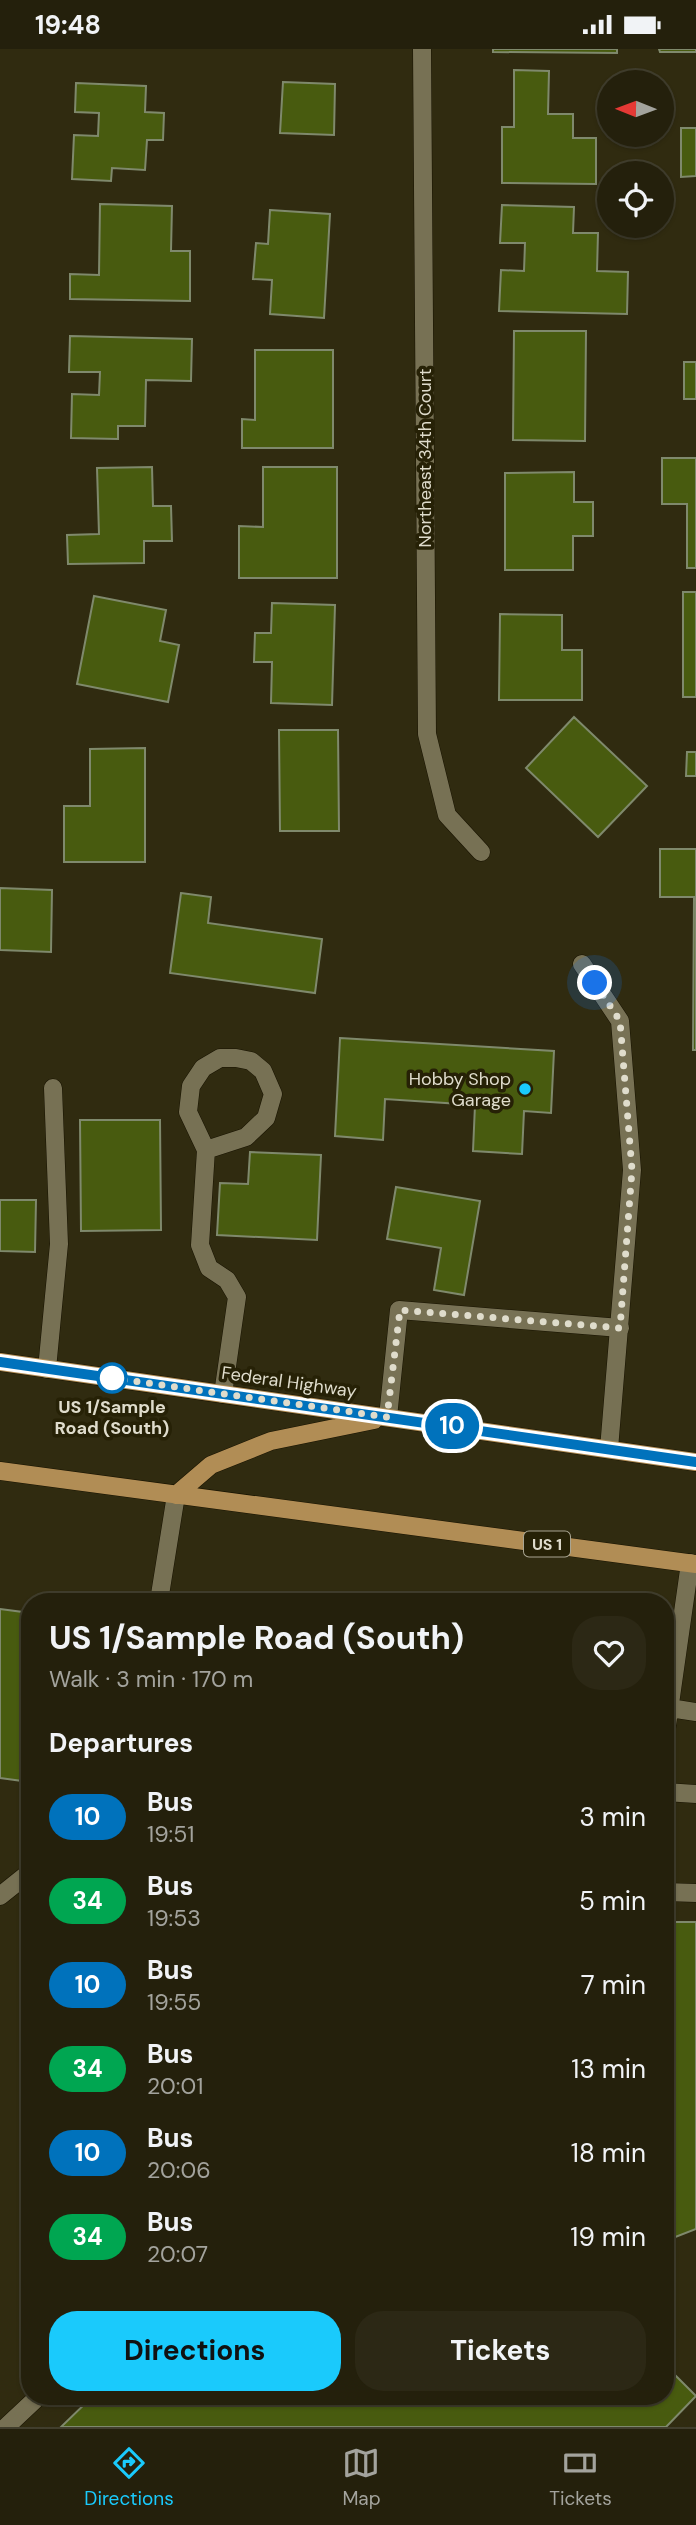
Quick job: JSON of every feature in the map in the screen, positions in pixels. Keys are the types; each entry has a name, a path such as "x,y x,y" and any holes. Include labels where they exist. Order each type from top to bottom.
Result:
{"main road":[{"name":"Federal Highway","path":"0,1362 696,1462"},
{"path":"176,1495 211,1465 271,1441 387,1417"},
{"name":"US 1","path":"0,1471 693,1563"}],"street":[{"name":"Northeast 34th Court","path":"422,49 427,734 447,815 481,852"},
{"path":"582,964 620,1021 632,1170 609,1449"},
{"path":"206,1150 246,1137 266,1118 273,1094 264,1071 251,1061 220,1059 203,1068 191,1086 188,1112 206,1150 200,1245 209,1268 227,1280 237,1297 223,1394"},
{"path":"47,1369 60,1244 53,1088"},
{"path":"387,1417 400,1310 620,1328"},
{"path":"160,1593 176,1495"},
{"path":"674,1682 693,1563"},
{"path":"674,1708 696,1711"},
{"path":"674,1793 696,1794"},
{"path":"0,1896 21,1879"},
{"path":"674,1892 696,1893"},
{"path":"6,2427 29,2405"}],"building":[{"path":"493,49 617,49 617,53 493,52"},
{"path":"659,49 696,49 696,52 660,52"},
{"path":"514,70 549,71 548,114 573,114 573,138 596,138 596,184 502,183 502,127 514,127"},
{"path":"283,82 335,84 334,135 280,133"},
{"path":"76,83 146,86 145,112 164,113 163,140 147,140 145,170 112,168 111,181 72,179 74,135 98,136 99,113 75,112"},
{"path":"681,128 696,128 696,176 681,177"},
{"path":"100,204 172,206 171,251 190,251 190,301 70,299 70,274 99,275"},
{"path":"502,205 574,207 573,233 597,233 597,271 628,272 627,314 499,311 501,270 524,271 525,243 500,243"},
{"path":"270,210 330,214 324,318 270,314 272,280 253,279 256,243 268,244"},
{"path":"514,331 586,331 585,441 513,440"},
{"path":"70,336 192,339 191,381 146,380 145,426 118,426 118,439 71,438 72,394 99,395 100,372 69,372"},
{"path":"255,350 333,350 333,448 242,448 242,419 255,420"},
{"path":"684,362 696,362 696,399 684,399"},
{"path":"662,458 696,458 696,568 687,568 687,504 662,504"},
{"path":"152,467 153,506 171,506 172,541 144,541 144,563 68,564 67,535 99,534 97,468"},
{"path":"263,467 337,467 337,578 239,578 239,526 263,527"},
{"path":"574,472 574,502 593,502 593,536 573,536 573,570 505,570 505,473"},
{"path":"683,592 696,592 696,697 683,697"},
{"path":"94,596 166,610 160,641 179,645 168,702 77,684"},
{"path":"272,603 335,605 332,705 271,703 272,662 254,662 255,633 271,633"},
{"path":"500,614 562,615 562,650 582,650 582,700 499,700"},
{"path":"574,717 647,786 598,837 526,768"},
{"path":"279,730 338,730 339,831 280,831"},
{"path":"145,748 145,862 64,862 64,806 90,806 90,749"},
{"path":"687,752 696,752 696,776 686,776"},
{"path":"660,849 696,849 696,1050 693,1050 694,897 660,897"},
{"path":"0,888 52,890 51,952 0,950"},
{"path":"181,893 211,897 208,923 322,939 315,993 170,973"},
{"path":"340,1038 554,1051 551,1113 524,1111 522,1154 473,1151 475,1105 385,1099 383,1140 335,1136"},
{"path":"80,1120 160,1120 161,1230 81,1231"},
{"path":"250,1152 321,1155 317,1240 217,1235 220,1183 248,1184"},
{"path":"396,1187 480,1201 464,1295 434,1290 441,1248 387,1239"},
{"path":"0,1200 36,1200 35,1252 0,1251"},
{"path":"0,1609 21,1612 21,1781 0,1778"},
{"path":"674,1922 696,1922 696,2229 674,2238"},
{"path":"674,2374 696,2396 666,2427 61,2427 84,2405 674,2405"}],"bus line":[{"name":"10","path":"0,1362 696,1462"}],"place":[{"name":"Hobby Shop Garage","path":"525,1089"},
{"name":"US 1/Sample Road (South)","path":"112,1378"}],"route":[{"path":"112,1378 387,1417 400,1310 620,1328 632,1170 620,1021 595,983"}]}
